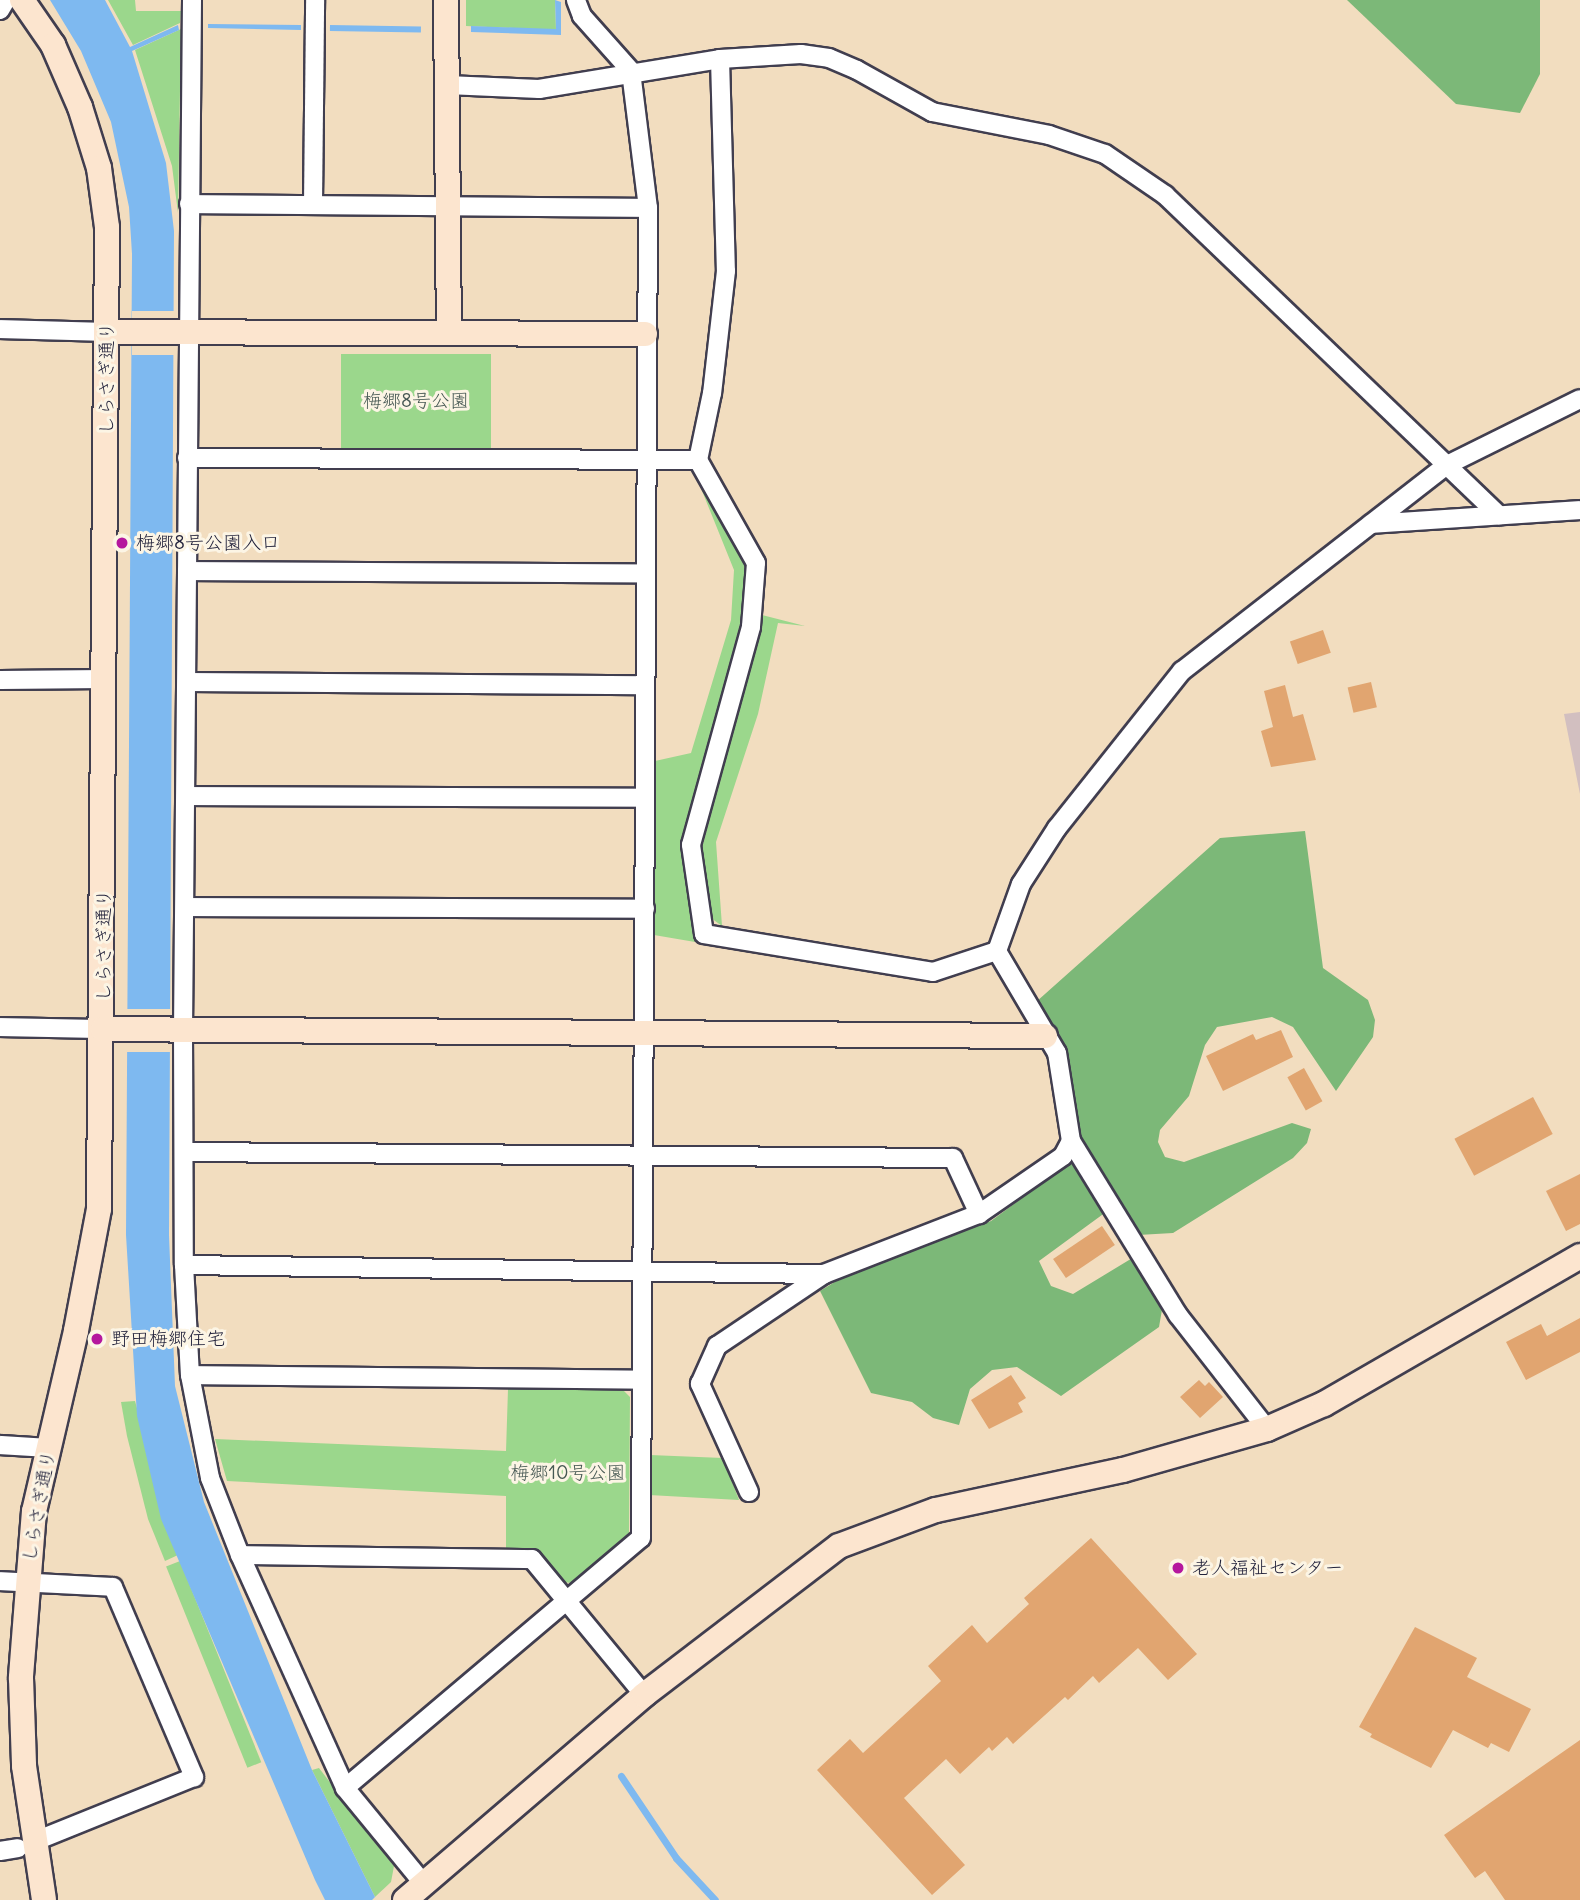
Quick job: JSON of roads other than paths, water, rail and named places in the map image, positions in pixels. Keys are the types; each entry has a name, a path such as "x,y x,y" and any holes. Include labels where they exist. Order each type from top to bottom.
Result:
{"street":[{"path":"0,10 6,0"},
{"name":"しらさぎ通り","path":"22,0 53,45 80,107 99,168 117,332 105,678 115,1030 99,1209 48,1448 26,1581 21,1678 17,1847 44,1900"},
{"path":"192,0 189,204 181,332 187,457 186,907 177,1030 184,1153 184,1265 190,1375 210,1478 240,1555 345,1788 423,1883"},
{"path":"313,204 315,0"},
{"path":"446,0 449,332"},
{"path":"345,1788 641,1538 647,459 645,334 648,208 631,71 582,16 576,0"},
{"path":"447,85 539,89 631,71 769,53 829,58 932,112 1049,135 1125,163 1165,195 1499,515"},
{"path":"720,59 726,271 712,393 698,460 756,563 751,627 691,845 704,934 933,972 997,951"},
{"path":"189,204 648,208"},
{"path":"0,329 645,334"},
{"path":"1267,1429 1178,1315 1071,1141 1057,1053 997,951 1021,884 1057,828 1182,671 1447,465 1580,400"},
{"path":"187,457 698,460"},
{"path":"1371,524 1580,510"},
{"path":"187,571 645,573"},
{"path":"0,680 105,678"},
{"path":"187,682 645,685"},
{"path":"187,796 645,798"},
{"path":"186,907 645,909"},
{"path":"0,1027 115,1030 1045,1035"},
{"path":"749,1492 700,1384 717,1346 824,1274 979,1214 1063,1156 1071,1141"},
{"path":"184,1153 953,1158 979,1214"},
{"path":"405,1900 644,1695 811,1563 870,1531 936,1510 1123,1470 1267,1429 1324,1404 1580,1256"},
{"path":"184,1265 644,1269 824,1274"},
{"path":"190,1375 640,1380"},
{"path":"0,1445 48,1448"},
{"path":"240,1555 532,1559 644,1695"},
{"path":"0,1581 113,1587 194,1777 17,1847"}],"water":[{"path":"50,0 105,0 130,47 178,25 179,30 132,51 166,163 174,231 169,1235 175,1386 204,1502 312,1770 375,1897 372,1900 325,1900 315,1880 161,1519 137,1416 126,1235 132,254 129,207 111,122 81,51"},
{"path":"555,0 561,2 561,35 471,32 471,26 556,29"},
{"path":"208,24 301,25 301,30 208,28"},
{"path":"330,25 421,27 421,33 330,31"}],"waterway":[{"path":"621,1776 676,1858 715,1900"}],"place":[{"name":"梅郷8号公園入口","path":"122,543"},
{"name":"野田梅郷住宅","path":"97,1339"},
{"name":"老人福祉センター","path":"1178,1568"}],"park label":[{"name":"梅郷8号公園","path":"416,401"},
{"name":"梅郷10号公園","path":"568,1473"}]}
